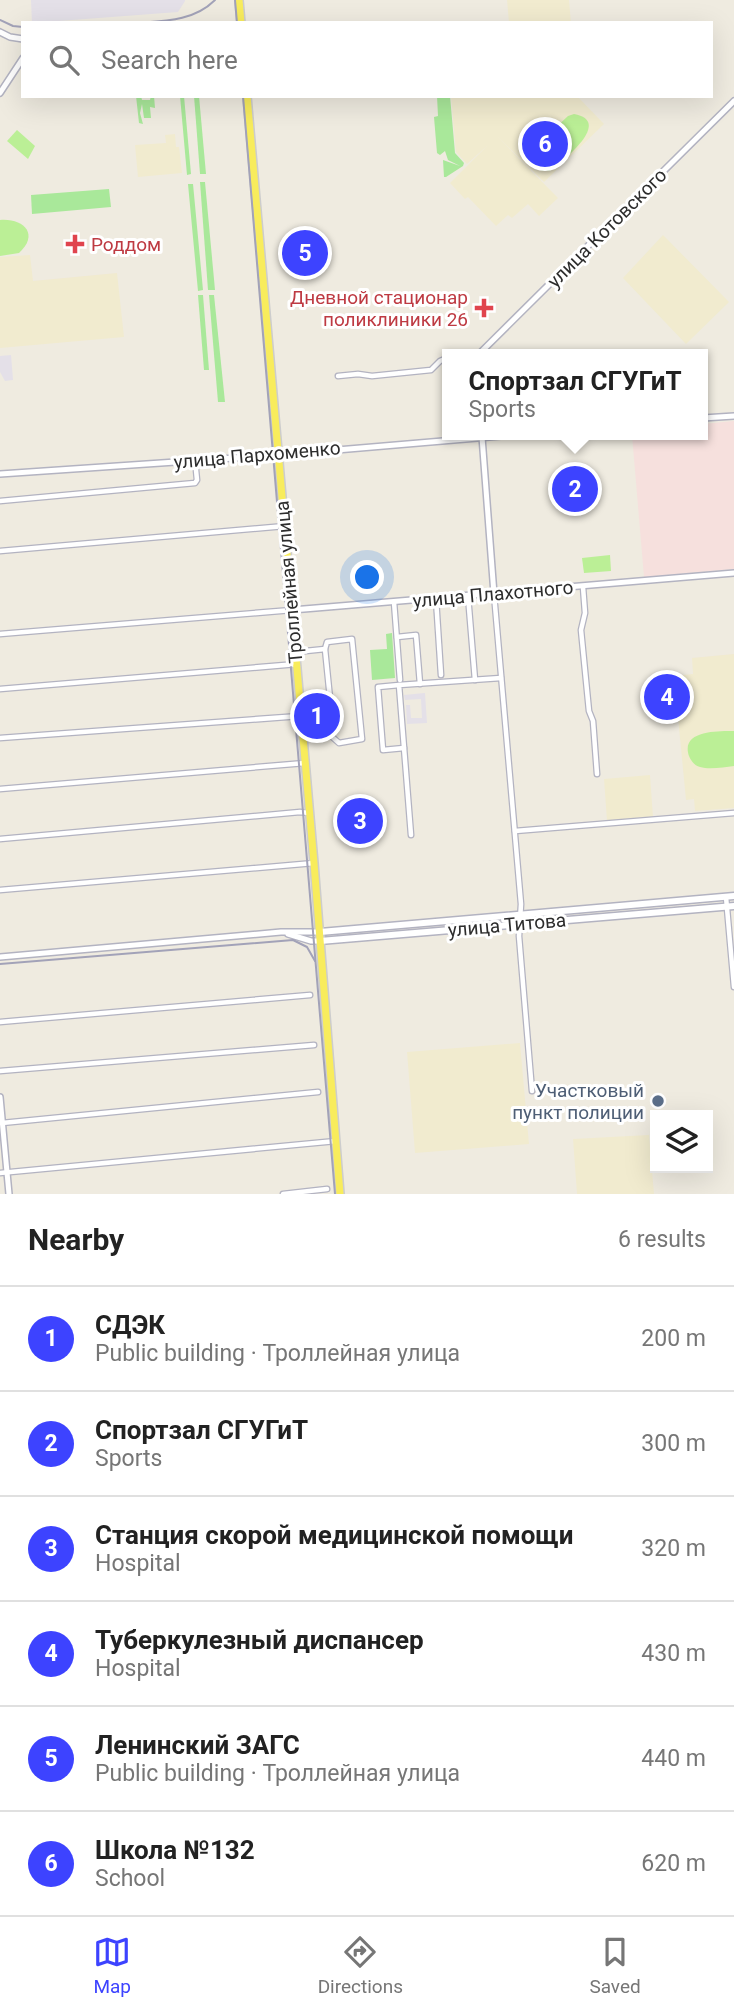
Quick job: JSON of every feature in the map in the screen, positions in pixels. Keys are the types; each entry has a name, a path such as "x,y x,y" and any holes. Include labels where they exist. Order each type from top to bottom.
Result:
{"main road":[{"path":"239,0 241,21"},
{"name":"Троллейная улица","path":"247,98 310,813 340,1194"},
{"name":"улица Титова","path":"320,932 734,897"},
{"name":"улица Титова","path":"320,941 730,906"}],"street":[{"path":"0,32 21,39"},
{"path":"0,93 21,61"},
{"name":"улица Котовского","path":"485,349 734,101"},
{"path":"338,376 372,376 431,370 442,360"},
{"path":"708,418 734,416"},
{"name":"улица Пархоменко","path":"0,474 442,440"},
{"path":"482,440 522,914 519,924 532,1091"},
{"path":"0,501 195,483 195,460"},
{"path":"0,551 285,526"},
{"name":"улица Плахотного","path":"0,634 734,573"},
{"path":"583,587 585,613 581,630 597,774"},
{"path":"468,596 475,680"},
{"path":"436,599 441,675"},
{"path":"394,602 411,835"},
{"path":"397,637 416,635 420,684"},
{"path":"303,738 330,735 340,743 362,740 352,639 327,642 325,649 333,728 330,735"},
{"path":"296,652 325,649"},
{"path":"0,690 297,664"},
{"path":"404,748 383,750 378,687 400,683 501,678"},
{"path":"0,738 301,716"},
{"path":"0,789 305,762"},
{"path":"0,839 310,813"},
{"path":"515,831 734,813"},
{"path":"0,890 314,863"},
{"path":"726,897 730,906 734,987"},
{"name":"улица Титова","path":"0,957 281,932 320,932"},
{"name":"улица Титова","path":"281,932 320,941"},
{"path":"0,1023 310,995"},
{"path":"0,1071 314,1045"},
{"path":"2,1123 318,1092"},
{"path":"0,1097 4,1173 9,1194"},
{"path":"4,1173 336,1141"},
{"path":"283,1194 327,1189"}],"shaded area":[{"path":"31,0 185,0 178,12 32,21"},
{"path":"507,0 569,0 571,21 509,21"},
{"path":"451,98 579,98 604,124 544,182 497,136 558,198 539,216 528,204 512,218 508,215 496,226 450,183 488,145 467,164 456,152"},
{"path":"175,134 182,173 138,177 135,145 166,143 165,135"},
{"path":"663,235 729,302 686,344 623,278"},
{"path":"30,255 33,281 117,273 124,337 0,348 0,257"},
{"path":"11,355 13,380 5,381 0,372 0,356"},
{"path":"734,421 734,569 644,577 632,440 708,440 708,424"},
{"path":"734,654 734,808 695,811 694,799 686,800 674,676 693,674 692,658"},
{"path":"425,693 427,723 407,724 406,705 410,705 411,718 422,718 421,699 405,700 404,695"},
{"path":"650,775 653,817 607,821 604,779"},
{"path":"520,1043 529,1144 415,1153 407,1052"},
{"path":"649,1135 650,1173 652,1173 654,1194 577,1194 573,1139"}],"green space":[{"path":"136,98 154,98 155,108 150,107 151,118 144,118 142,104 140,113 143,124 139,123"},
{"path":"180,98 184,98 191,174 187,175"},
{"path":"194,98 199,98 206,174 200,174"},
{"path":"437,98 450,98 455,153 464,163 446,177 443,160 460,166 448,160 445,151 440,155 437,153 434,117 438,116"},
{"path":"574,114 585,118 589,124 582,141 551,170 538,169 531,159 533,149 568,116"},
{"path":"17,130 35,146 28,159 7,141"},
{"path":"200,182 205,182 215,290 208,290"},
{"path":"188,184 193,184 203,290 198,291"},
{"path":"109,189 111,207 32,214 31,195"},
{"path":"0,220 16,222 26,229 28,240 19,253 0,256"},
{"path":"198,295 203,295 209,370 204,370"},
{"path":"209,295 214,295 225,402 218,402"},
{"path":"585,466 589,511 566,512 562,467"},
{"path":"610,555 611,571 584,573 582,558"},
{"path":"392,633 395,678 372,680 370,650 387,649 386,634"},
{"path":"734,731 734,766 696,766 689,756 690,741 702,734"}],"tram line":[{"path":"158,21 188,16 215,0"},
{"path":"235,0 237,21"},
{"path":"0,20 21,27"},
{"path":"243,98 335,1194"},
{"path":"0,964 293,940 307,947 315,961"}],"place":[{"name":"Школа №132","path":"545,144"},
{"name":"Роддом","path":"75,244"},
{"name":"Ленинский ЗАГС","path":"305,253"},
{"name":"Дневной стационар поликлиники 26","path":"484,308"},
{"name":"Спортзал СГУГиТ","path":"575,489"},
{"name":"Туберкулезный диспансер","path":"667,697"},
{"name":"СДЭК","path":"317,716"},
{"name":"Станция скорой медицинской помощи","path":"360,821"},
{"name":"Участковый пункт полиции","path":"658,1101"}]}
